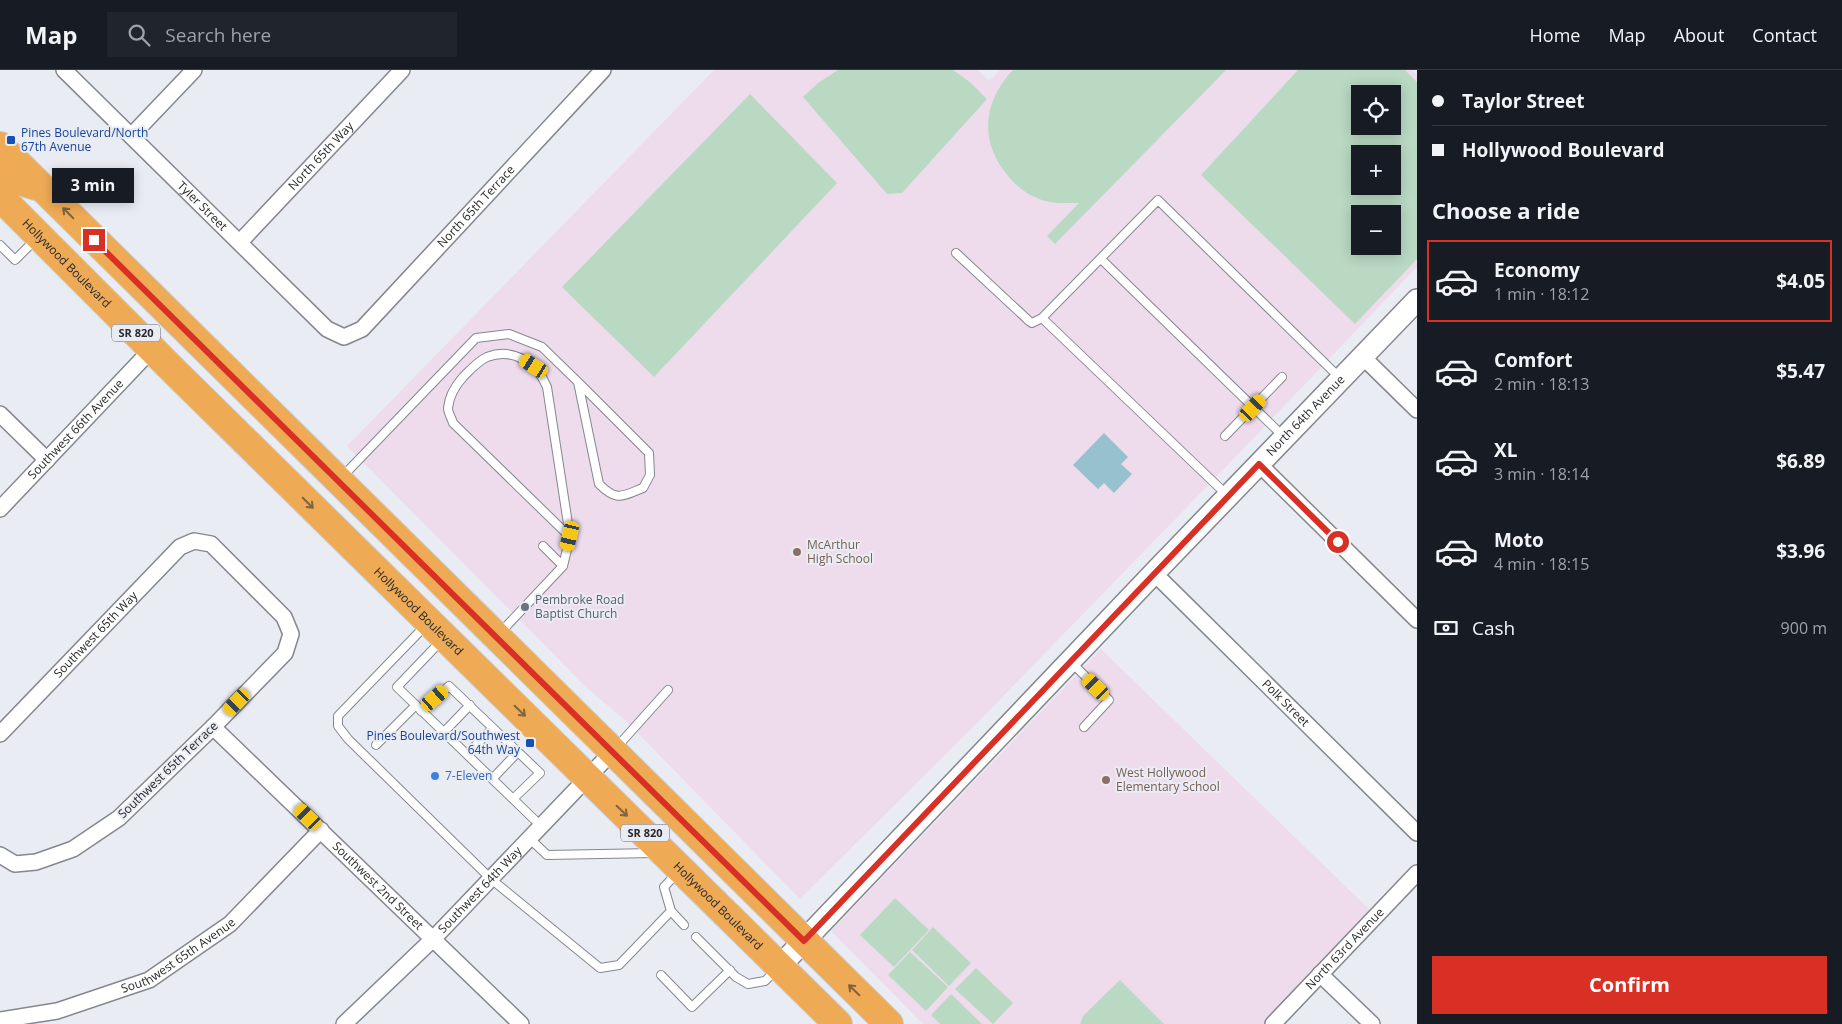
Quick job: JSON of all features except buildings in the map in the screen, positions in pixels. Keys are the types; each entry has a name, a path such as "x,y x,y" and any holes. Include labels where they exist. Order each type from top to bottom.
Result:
{"highway":[{"name":"SR 820","path":"0,146 889,1024"},
{"path":"0,177 41,187"},
{"name":"Hollywood Boulevard","path":"5,205 39,236 838,1024"},
{"path":"178,375 210,382 310,478 318,483 331,484 339,480"}],"street":[{"name":"Tyler Street","path":"64,70 327,329 344,337"},
{"path":"132,135 194,70"},
{"name":"North 65th Way","path":"240,242 402,70"},
{"name":"North 65th Terrace","path":"344,337 362,329 603,70"},
{"name":"North 64th Avenue","path":"780,966 1417,300"},
{"name":"Southwest 66th Avenue","path":"0,508 152,349"},
{"path":"1363,357 1417,410"},
{"path":"0,414 47,460"},
{"path":"1259,464 1417,620"},
{"name":"Southwest 65th Terrace","path":"0,855 15,864 36,862 72,849 119,818 213,727 286,652 291,634 284,617 211,544 194,541"},
{"name":"Southwest 65th Way","path":"0,734 180,547 194,541"},
{"name":"Polk Street","path":"1154,573 1417,833"},
{"name":"Southwest 2nd Street","path":"213,727 322,830 520,1024"},
{"name":"Southwest 64th Way","path":"344,1024 433,939 613,751"},
{"name":"Southwest 65th Avenue","path":"0,1020 57,1011 149,980 230,924 322,830"},
{"name":"North 63rd Avenue","path":"1272,1024 1417,874"},
{"path":"1320,974 1372,1024"}],"lane":[{"path":"956,253 1032,323 1042,318 1158,200 1341,379"},
{"path":"0,245 15,260 39,236"},
{"path":"1101,259 1284,438"},
{"path":"1042,318 1228,496"},
{"path":"339,480 476,338 509,334 542,347 578,382 649,453 650,476 643,488 619,497 608,493 599,484 578,382"},
{"path":"497,637 563,566 570,536 547,387 542,376 534,366 513,355 487,357 473,367 457,383 448,410 453,423 570,536"},
{"path":"1226,436 1282,377"},
{"path":"543,546 563,566"},
{"path":"437,630 397,687 541,826"},
{"path":"437,630 338,716 338,726 348,739 491,878 600,968 619,965 671,911"},
{"path":"1071,662 1109,700 1084,727"},
{"path":"376,745 418,708 449,686 540,773 514,798"},
{"path":"613,751 668,690"},
{"path":"444,732 470,705"},
{"path":"467,754 493,728"},
{"path":"493,778 518,752"},
{"path":"529,838 546,855 673,861 664,887 671,911 684,924"},
{"path":"696,937 736,976 748,984 765,981 780,966"},
{"path":"660,975 692,1007 730,970"}],"shaded area":[{"name":"McArthur High School","path":"714,70 978,70 989,81 1000,70 1411,70 1417,75 1417,267 984,716 800,899 625,720 587,688 347,446"},
{"name":"West Hollywood Elementary School","path":"1101,649 1376,916 1271,1024 923,1024 831,931"}],"green space":[{"path":"838,70 953,70 971,83 987,99 902,193 887,194 803,97 818,83"},
{"path":"1013,70 1226,70 1055,244 1047,236 1079,203 1057,203 1026,193 1013,182 1002,168 990,143 988,130 992,105 997,92"},
{"path":"1298,70 1405,70 1417,82 1417,259 1355,324 1201,175"},
{"path":"750,94 837,183 654,377 562,287"},
{"path":"895,898 929,930 894,967 860,935"},
{"path":"933,927 971,963 949,986 912,950"},
{"path":"910,952 948,987 926,1011 888,975"},
{"path":"976,968 1013,1003 993,1024 955,989"},
{"path":"1120,980 1164,1024 1080,1024 1083,1016"},
{"path":"951,994 982,1024 940,1024 931,1015"}],"water":[{"path":"1104,433 1128,457 1121,464 1132,474 1114,493 1104,483 1098,489 1073,465"}],"place":[{"name":"Pines Boulevard/North 67th Avenue","path":"11,140"},
{"name":"McArthur High School","path":"797,552"},
{"name":"Pembroke Road Baptist Church","path":"525,607"},
{"name":"Pines Boulevard/Southwest 64th Way","path":"530,743"},
{"name":"7-Eleven","path":"435,776"},
{"name":"West Hollywood Elementary School","path":"1106,780"}],"route":[{"path":"94,240 804,941 1259,464 1338,542"}]}
